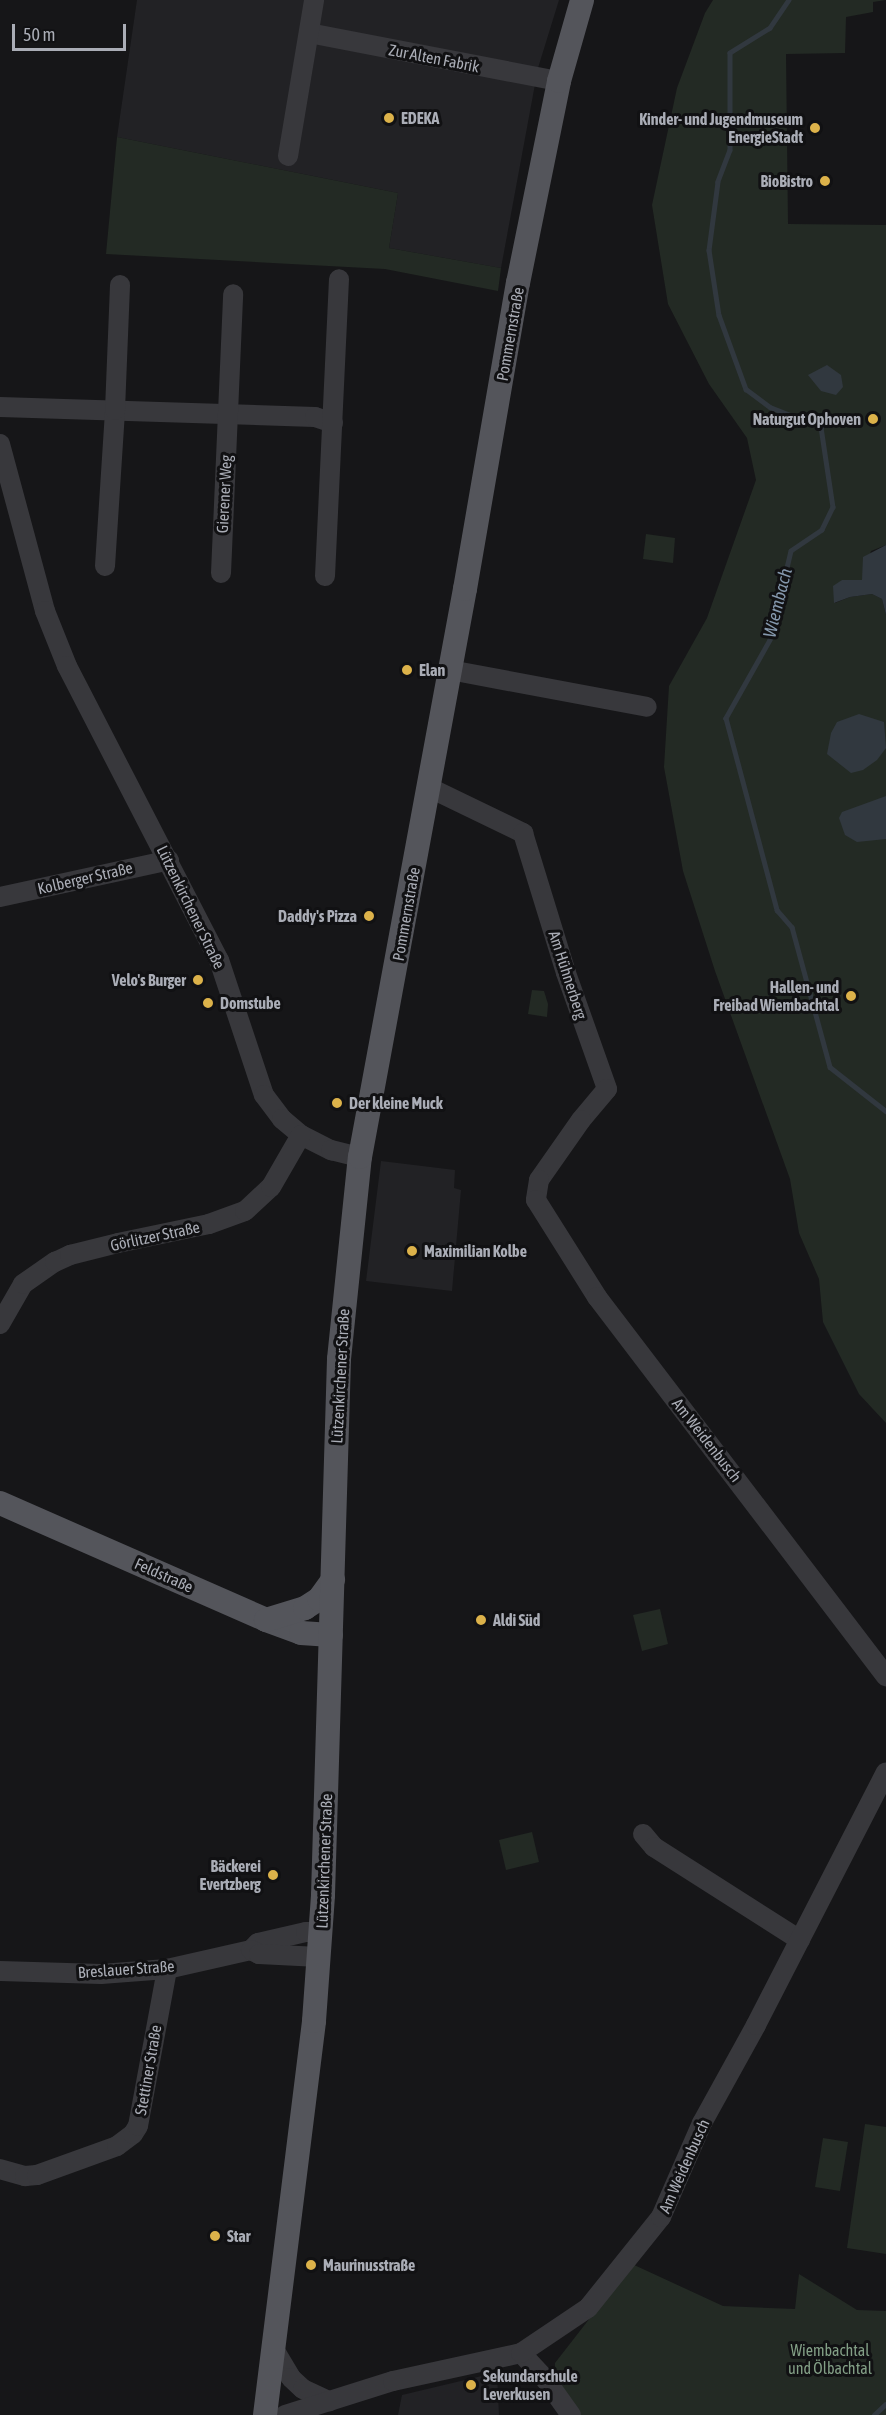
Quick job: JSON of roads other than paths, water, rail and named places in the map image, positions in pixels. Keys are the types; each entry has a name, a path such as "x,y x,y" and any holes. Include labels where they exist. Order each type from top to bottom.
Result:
{"main road":[{"name":"Pommernstraße","path":"360,1157 450,670 518,283 559,81 582,0"},
{"name":"Lützenkirchener Straße","path":"266,2415 313,2036 321,1932 339,1359 360,1157"},
{"name":"Feldstraße","path":"0,1503 267,1620 301,1633 331,1635"},
{"path":"267,1620 305,1608 319,1599 333,1580"}],"street":[{"path":"288,156 314,0"},
{"name":"Zur Alten Fabrik","path":"309,33 559,81"},
{"path":"325,576 339,279"},
{"path":"105,566 120,285"},
{"name":"Gierener Weg","path":"221,573 233,294"},
{"path":"0,406 315,417 333,423"},
{"name":"Lützenkirchener Straße","path":"0,444 45,611 67,666 219,960 264,1095 282,1119 301,1135 331,1150 360,1157"},
{"path":"450,670 647,707"},
{"name":"Am Hühnerberg","path":"428,788 523,833 570,984 607,1089 581,1120 539,1180 536,1200"},
{"name":"Kolberger Straße","path":"0,897 169,860"},
{"name":"Görlitzer Straße","path":"0,1324 23,1284 70,1255 209,1224 244,1211 271,1188 301,1135"},
{"name":"Am Weidenbusch","path":"536,1200 597,1297 886,1676"},
{"name":"Am Weidenbusch","path":"521,2354 588,2308 661,2217 702,2123 800,1940 886,1772"},
{"path":"643,1834 654,1846 800,1940"},
{"name":"Breslauer Straße","path":"0,1971 101,1974 167,1969 251,1950 258,1942 306,1932 321,1932"},
{"name":"Breslauer Straße","path":"251,1950 259,1954 319,1958"},
{"name":"Stettiner Straße","path":"0,2169 25,2176 37,2175 117,2146 133,2134 138,2126 167,1969"},
{"path":"275,2351 291,2378 303,2389 329,2401"},
{"path":"285,2415 393,2381 521,2354 546,2380 571,2415"}],"waterway":[{"name":"Wiembach","path":"789,0 770,28 730,53 730,150 718,182 709,250 719,315 746,389 770,407 821,427 833,507 822,530 791,551 770,640 726,718 777,910 792,927 830,1067 886,1111"},
{"name":"Wiembach","path":"874,2415 886,2404"}],"place":[{"name":"EDEKA","path":"389,118"},
{"name":"Kinder- und Jugendmuseum EnergieStadt","path":"815,128"},
{"name":"BioBistro","path":"825,181"},
{"name":"Naturgut Ophoven","path":"873,419"},
{"name":"Elan","path":"407,670"},
{"name":"Daddy's Pizza","path":"369,916"},
{"name":"Velo's Burger","path":"198,980"},
{"name":"Hallen- und Freibad Wiembachtal","path":"851,996"},
{"name":"Domstube","path":"208,1003"},
{"name":"Der kleine Muck","path":"337,1103"},
{"name":"Maximilian Kolbe","path":"412,1251"},
{"name":"Aldi Süd","path":"481,1620"},
{"name":"Bäckerei Evertzberg","path":"273,1875"},
{"name":"Star","path":"215,2236"},
{"name":"Maurinusstraße","path":"311,2265"},
{"name":"Sekundarschule Leverkusen","path":"471,2385"}],"park label":[{"name":"Wiembachtal und Ölbachtal","path":"830,2359"}]}
